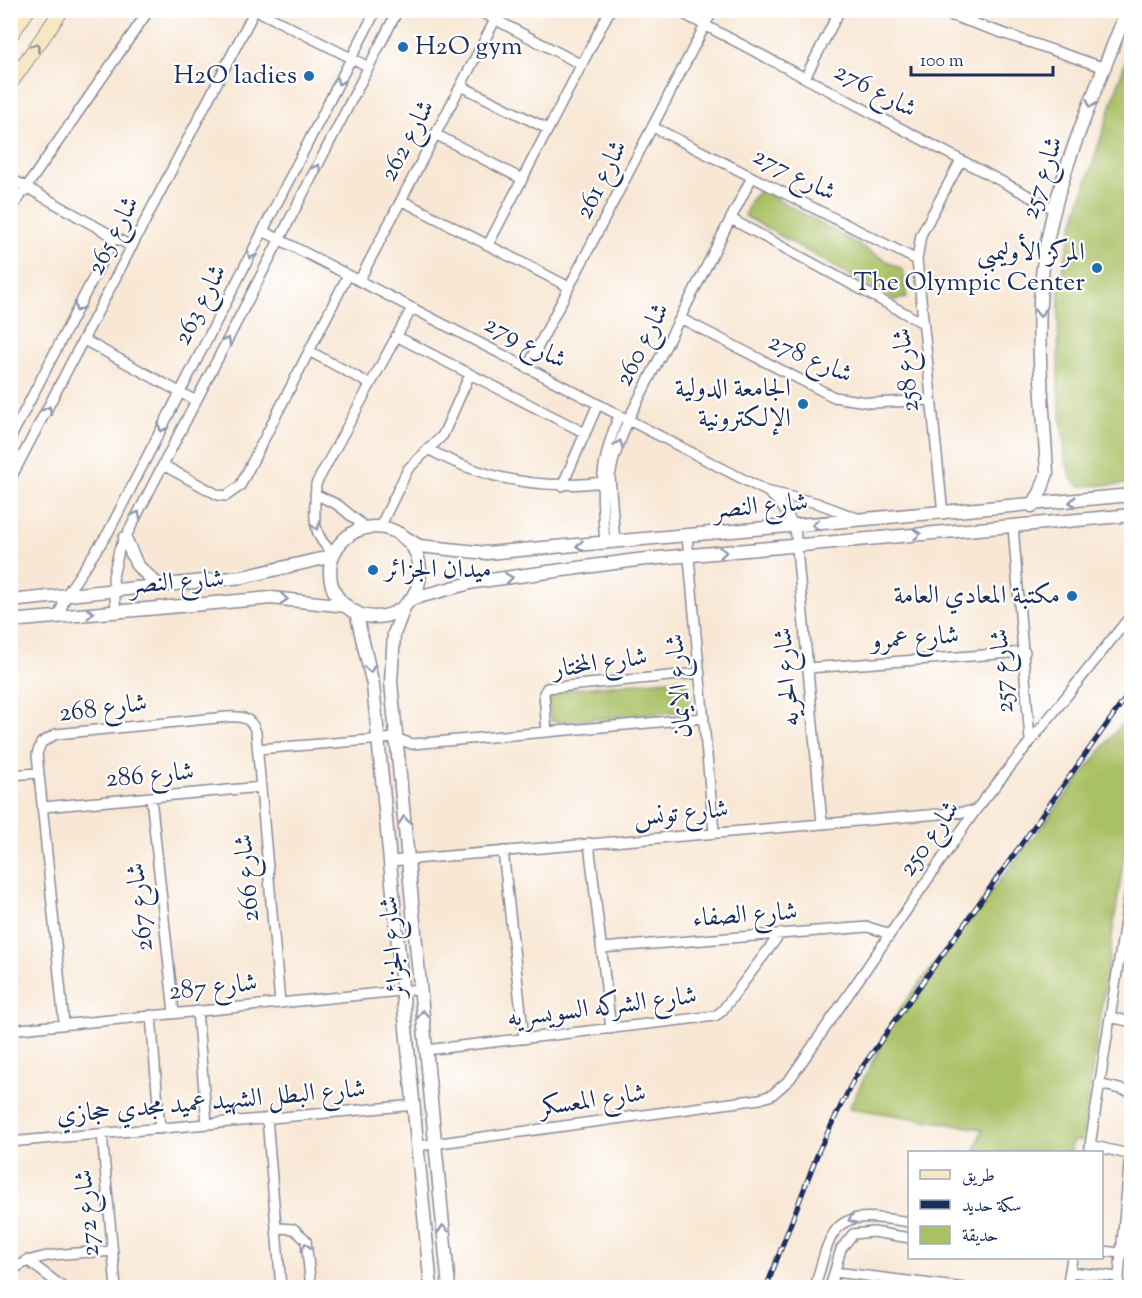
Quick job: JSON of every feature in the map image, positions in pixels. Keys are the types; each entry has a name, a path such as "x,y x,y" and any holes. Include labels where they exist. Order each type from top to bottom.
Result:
{"main road":[{"path":"10,36 28,10"},
{"path":"10,84 62,10"}],"street":[{"path":"10,211 149,10"},
{"path":"255,10 369,68"},
{"name":"شارع 265","path":"10,480 33,440 255,10"},
{"name":"شارع 263","path":"59,616 66,595 96,555 376,10"},
{"name":"شارع 263","path":"116,610 115,563 125,538 398,10"},
{"path":"477,10 582,64"},
{"path":"488,245 610,10"},
{"name":"شارع 276","path":"676,10 1054,209"},
{"name":"شارع 261","path":"527,368 713,10"},
{"path":"805,78 840,10"},
{"path":"935,10 1105,68"},
{"name":"شارع 257","path":"1032,506 1041,491 1047,473 1041,286 1054,209 1127,10"},
{"name":"شارع 262","path":"359,281 495,20"},
{"path":"460,86 548,129"},
{"name":"شارع 277","path":"652,127 917,260"},
{"path":"435,134 522,179"},
{"name":"شارع 258","path":"943,514 917,260 921,235 961,160"},
{"name":"شارع 260","path":"610,543 605,482 624,418 680,318 752,177"},
{"path":"10,178 132,247"},
{"path":"401,200 569,287"},
{"path":"730,219 923,323"},
{"name":"شارع 279","path":"263,231 768,492 817,503 864,521"},
{"name":"شارع 265","path":"12,433 114,238"},
{"path":"163,465 218,495 234,492 240,486 348,275"},
{"path":"334,554 324,546 316,527 315,494 320,473 412,308"},
{"name":"شارع 278","path":"680,318 834,397 873,403 931,400"},
{"path":"396,336 585,433"},
{"path":"84,340 196,400"},
{"path":"309,351 370,384"},
{"path":"380,527 408,469 443,435 470,374"},
{"path":"562,486 598,404"},
{"path":"12,433 33,440"},
{"path":"428,449 454,464 518,483 562,486 605,482"},
{"name":"شارع 279","path":"768,492 783,508 795,527"},
{"path":"315,494 338,505 366,528"},
{"name":"شارع النصر","path":"398,533 418,546 474,554 943,514 1131,495"},
{"name":"شارع النصر","path":"408,602 474,582 637,560 1131,515"},
{"name":"شارع 257","path":"1013,526 1025,652 1030,740"},
{"path":"380,527 398,533 415,551 419,563 418,582 408,602 397,611 377,616 351,609 337,596 330,569 334,554 342,541 353,532 380,527"},
{"name":"شارع الحريه","path":"795,527 822,823"},
{"name":"شارع الايمان","path":"687,536 714,832"},
{"path":"125,538 137,565 159,586"},
{"name":"شارع النصر","path":"10,601 243,577 334,554"},
{"name":"شارع النصر","path":"10,621 271,598 351,609"},
{"name":"شارع الجزائر","path":"408,602 394,634 392,658 395,738 449,1287"},
{"name":"شارع الجزائر","path":"351,609 371,674 379,739 431,1287"},
{"name":"شارع 250","path":"772,1095 790,1079 975,811 1131,614"},
{"name":"شارع عمرو","path":"808,668 1025,652"},
{"name":"شارع المختار","path":"548,732 544,693 547,688 700,674"},
{"name":"شارع 268","path":"64,1024 39,773 38,754 41,743 50,735 242,716 254,725 258,749"},
{"path":"258,749 395,738 412,744 704,718"},
{"name":"شارع 266","path":"258,749 280,1002"},
{"path":"10,775 39,773"},
{"name":"شارع 286","path":"43,807 261,787"},
{"name":"شارع 267","path":"151,797 174,1013"},
{"name":"شارع تونس","path":"390,861 975,811"},
{"path":"590,843 611,1029"},
{"path":"503,851 524,1039"},
{"path":"1070,1272 1119,1282 1126,1253 1131,1155 1089,1149 1121,949 1128,931 1131,877"},
{"name":"شارع الصفاء","path":"601,948 868,927 884,932 887,937"},
{"name":"شارع الشركه السويسريه","path":"426,1050 715,1016 722,1011 780,934"},
{"path":"1121,949 1131,952"},
{"name":"شارع 287","path":"10,1030 420,989"},
{"path":"197,1011 207,1124"},
{"path":"151,1015 160,1129"},
{"path":"1110,1017 1131,1022"},
{"path":"1099,1084 1131,1092"},
{"name":"شارع المعسكر","path":"418,1146 752,1100 772,1095"},
{"name":"شارع البطل الشهيد عميد مجدي حجازي","path":"10,1142 415,1106"},
{"path":"267,1118 281,1287"},
{"name":"شارع 272","path":"102,1134 116,1287"},
{"path":"422,1196 440,1193"},
{"path":"815,1287 826,1243 834,1230 845,1220 860,1215 908,1222"},
{"path":"277,1228 294,1229 306,1240 311,1287"},
{"path":"830,1287 841,1249 853,1234 873,1232 908,1238"},
{"path":"10,1273 27,1260 113,1251"},
{"path":"1103,1251 1126,1253"},
{"path":"1067,1287 1072,1259"},
{"path":"27,1260 64,1287"},
{"path":"835,1272 964,1287"}],"green space":[{"name":"المركز الأوليمبى The Olympic Center","path":"1131,44 1131,484 1079,486 1071,478 1066,461 1058,387 1059,283 1076,215"},
{"path":"761,190 903,270 907,298 894,300 745,216 750,201"},
{"path":"679,679 687,683 691,694 689,704 684,711 564,722 551,721 547,695 549,691"},
{"path":"1131,712 1131,809 1082,1140 1072,1141 1071,1151 975,1151 982,1129 849,1108 899,1010"}],"railway":[{"path":"766,1288 819,1150 855,1077 1132,689"}],"place":[{"name":"H2O gym","path":"403,47"},
{"name":"H2O ladies","path":"309,76"},
{"name":"المركز الأوليمبى The Olympic Center","path":"1097,268"},
{"name":"الجامعة الدولية الإلكترونية","path":"803,404"},
{"name":"ميدان الجزائر","path":"373,570"},
{"name":"مكتبة المعادي العامة","path":"1072,596"}]}
